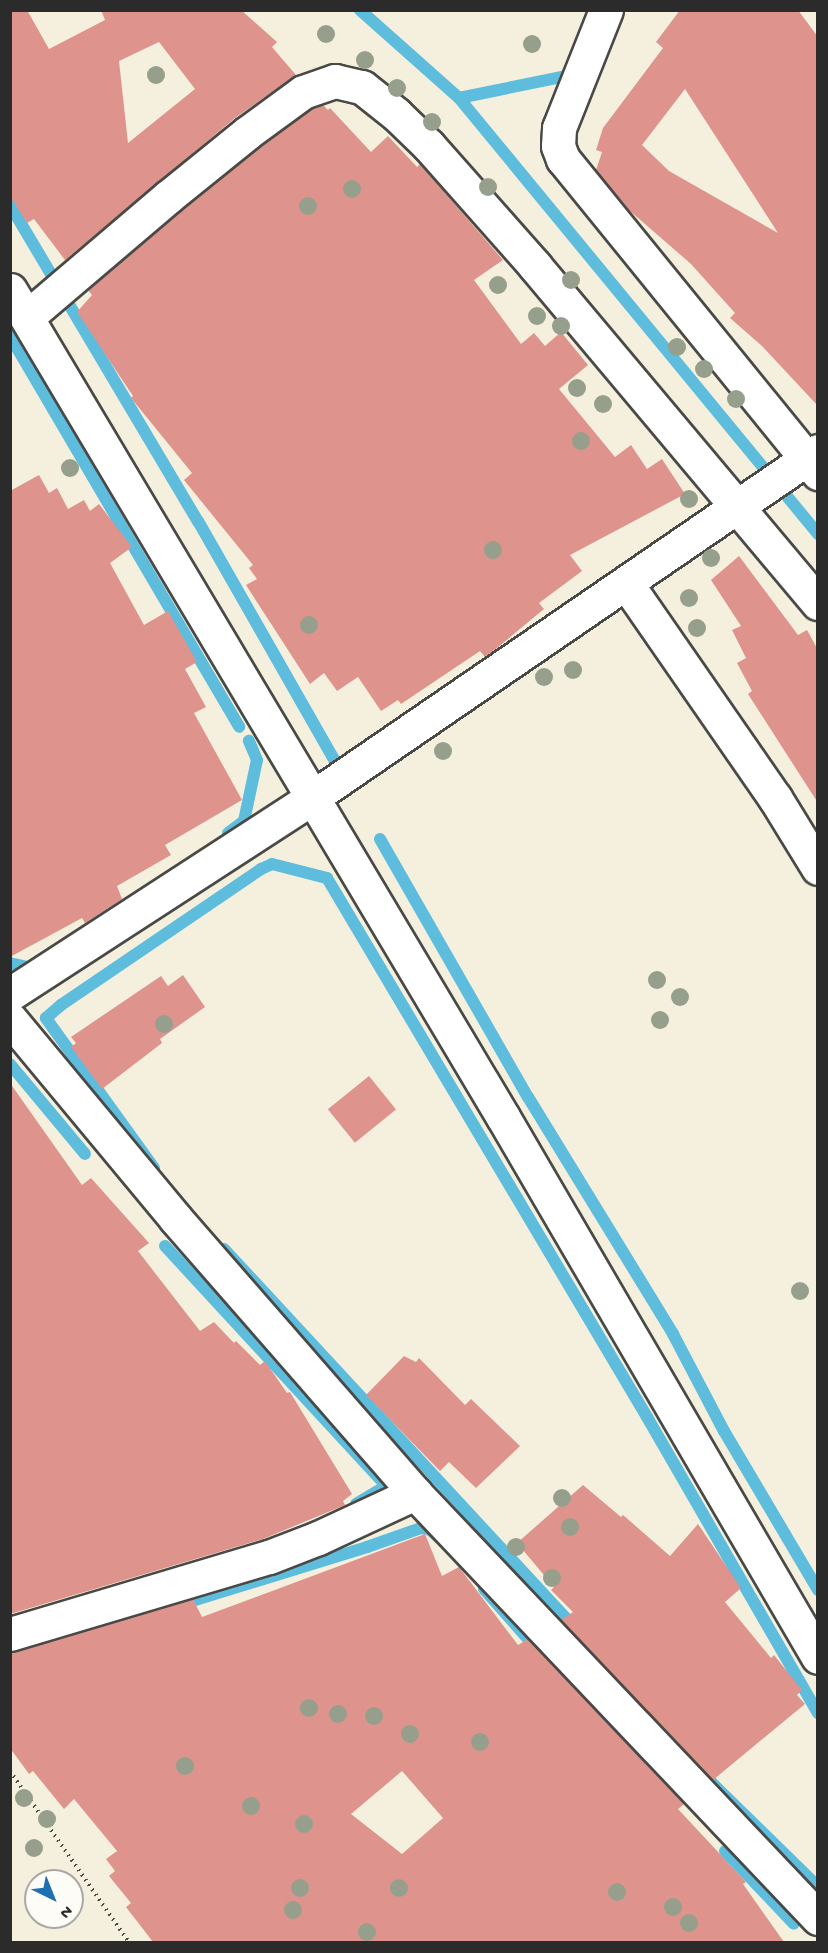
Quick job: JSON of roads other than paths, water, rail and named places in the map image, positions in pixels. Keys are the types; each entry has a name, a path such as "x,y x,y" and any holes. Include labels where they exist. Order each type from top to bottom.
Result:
{"street":[{"path":"10,994 313,797 737,506 814,461 563,159 558,146 559,128 606,10"},
{"path":"27,317 168,197 247,133 303,92 334,81 362,87 396,114 429,146 535,266 818,603"},
{"path":"10,290 313,797 818,1657"},
{"path":"626,583 775,798 818,868"},
{"path":"10,1018 176,1219 415,1492 818,1918"},
{"path":"10,1634 269,1557 318,1538 415,1492"}],"waterway":[{"path":"360,10 459,98 818,534"},
{"path":"459,98 566,76 572,69"},
{"path":"10,205 198,521 335,761"},
{"path":"10,336 239,727"},
{"path":"228,833 244,821 257,760 249,741"},
{"path":"380,839 528,1097 673,1334 724,1431 818,1590"},
{"path":"154,1168 46,1018 61,1005 261,869 272,864 327,878 647,1417 818,1713"},
{"path":"10,963 28,967 37,963"},
{"path":"10,1064 85,1154"},
{"path":"165,1246 382,1481"},
{"path":"224,1249 575,1628"},
{"path":"356,1504 378,1491"},
{"path":"179,1605 421,1528 429,1529 437,1536"},
{"path":"484,1589 538,1650"},
{"path":"10,1651 58,1639"},
{"path":"661,1724 714,1785 818,1887"},
{"path":"725,1851 794,1924"}]}
